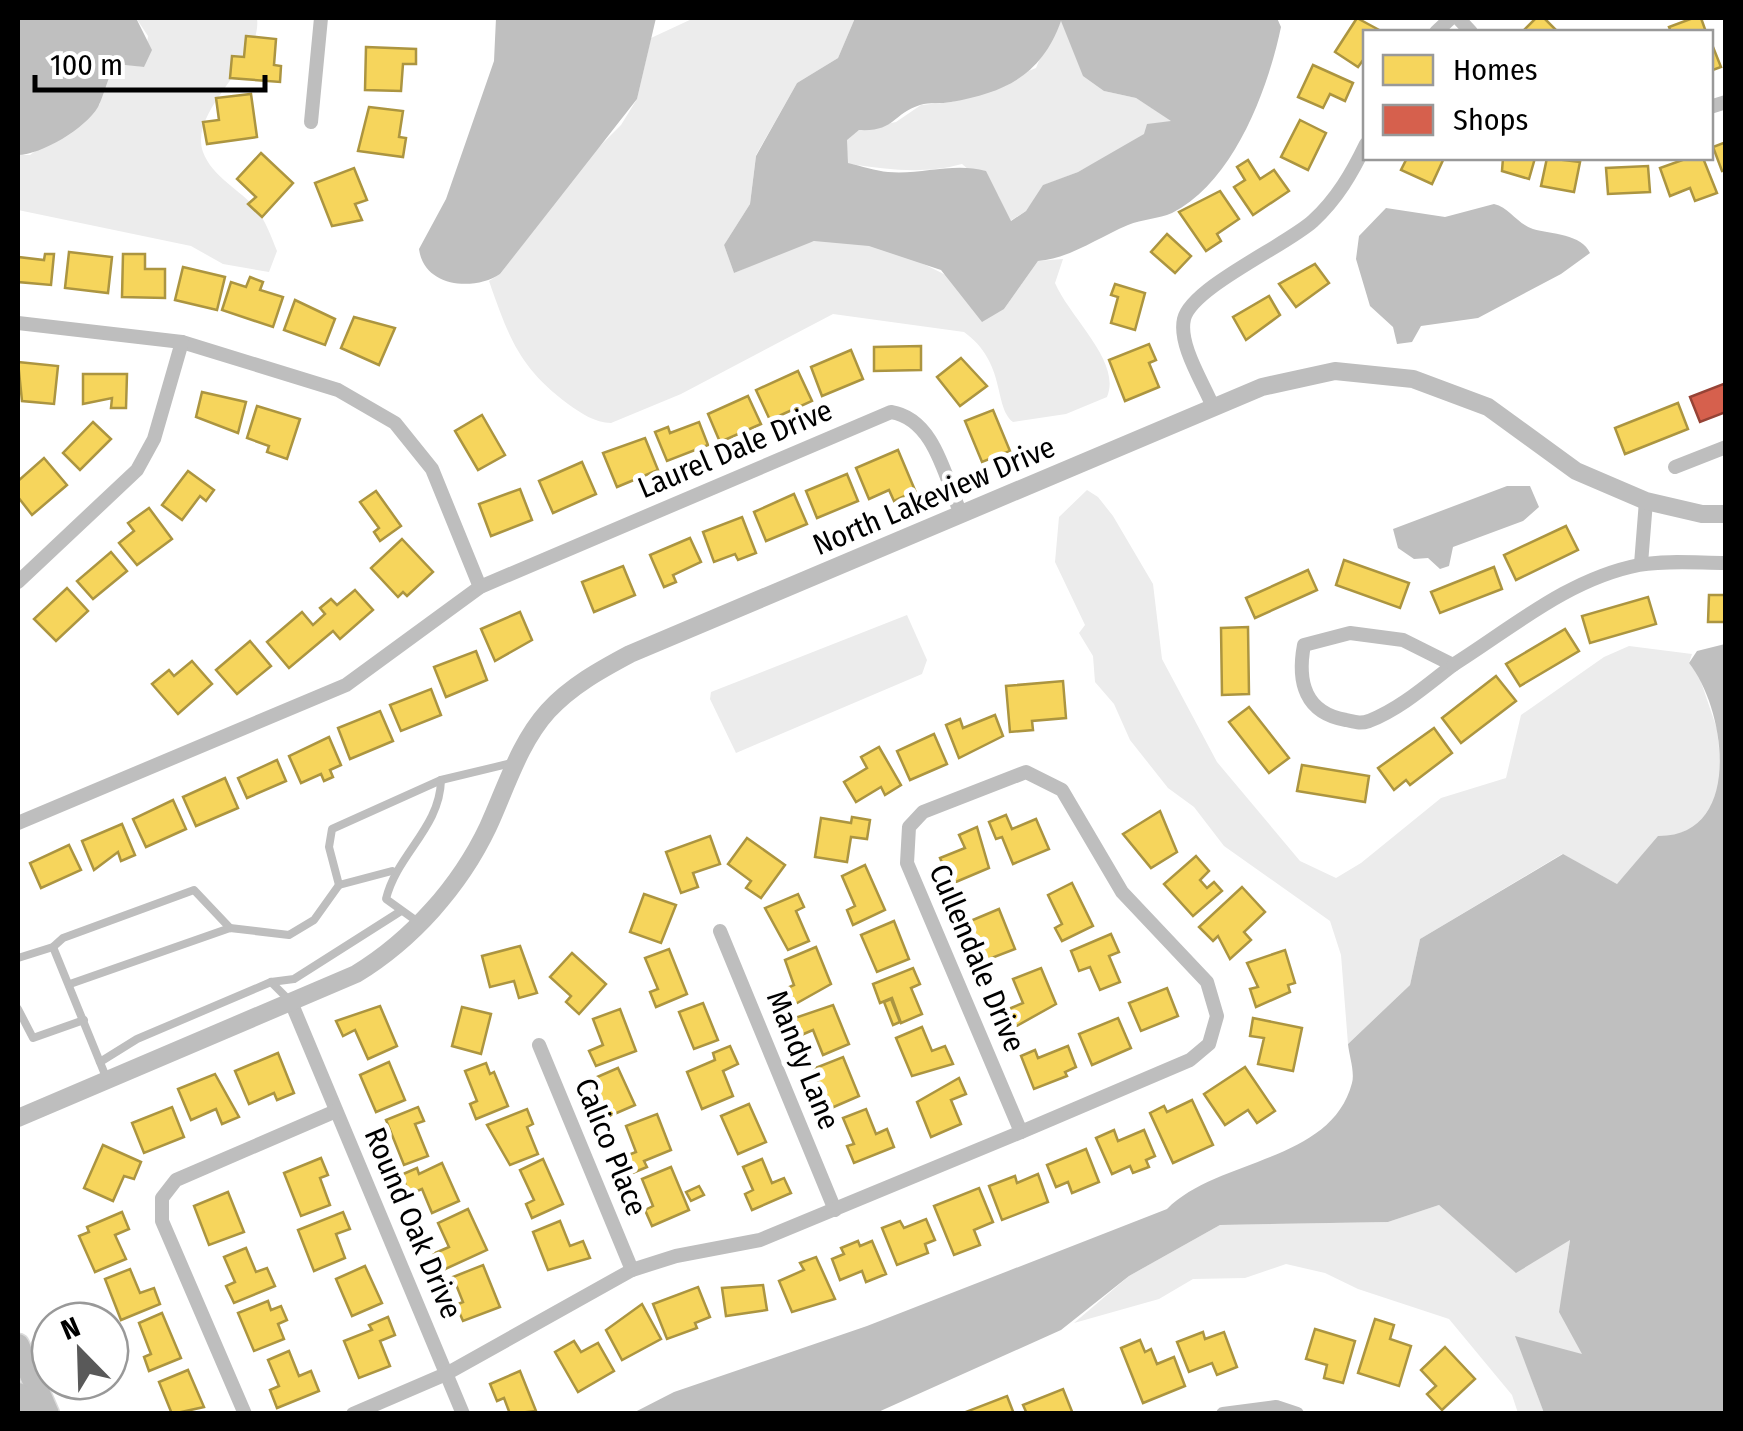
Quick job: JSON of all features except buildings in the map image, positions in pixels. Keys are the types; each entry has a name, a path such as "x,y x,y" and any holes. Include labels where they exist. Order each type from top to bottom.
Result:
{"main road":[{"path":"18,1345 48,1414"},
{"path":"18,1394 28,1414"}],"street":[{"path":"310,122 321,18"},
{"path":"1213,407 1184,336 1184,317 1199,299 1312,222 1348,182 1363,150"},
{"path":"18,322 182,342 338,390 395,422 432,469 480,587"},
{"path":"18,582 137,470 154,440 182,342"},
{"name":"North Lakeview Drive","path":"18,1118 104,1071 292,1002 388,955 422,924 485,833 529,736 549,710 586,678 630,654 1262,387 1335,372 1413,379 1488,406 1576,472 1646,501 1702,514 1726,514"},
{"name":"Laurel Dale Drive","path":"18,823 346,685 480,587 890,412 909,415 924,428 961,514"},
{"path":"1675,468 1726,446"},
{"path":"1641,564 1646,501"},
{"path":"1453,665 1403,640 1350,633 1304,645 1300,667 1306,695 1322,714 1363,723 1406,700 1550,600 1591,580 1641,564 1726,563"},
{"name":"Cullendale Drive","path":"353,1414 446,1374 632,1270 676,1256 760,1240 835,1210 1021,1132 1190,1060 1209,1044 1217,1016 1207,982 1122,892 1062,790 1026,772 923,812 909,827 906,863 1021,1132"},
{"name":"Mandy Lane","path":"720,932 835,1210"},
{"name":"Round Oak Drive","path":"292,1002 463,1414"},
{"name":"Calico Place","path":"539,1045 632,1270"},
{"path":"245,1414 162,1221 162,1198 176,1180 336,1110"},
{"path":"1223,1414 1276,1407 1296,1414"}],"lane":[{"path":"339,885 330,847 332,828 441,780 518,762"},
{"path":"422,924 386,898 392,871 426,831 440,801 441,780"},
{"path":"70,984 230,928 289,935 314,920 339,885 392,871"},
{"path":"18,958 194,890 230,928"},
{"path":"53,947 104,1071 137,1039 271,982 294,978 401,911"},
{"path":"271,982 292,1002"},
{"path":"18,1010 33,1038 84,1020"}],"shaded area":[{"path":"18,18 136,18 152,50 144,67 116,64 98,107 73,131 39,150 18,155"},
{"path":"136,18 257,18 256,35 249,51 215,102 201,136 207,161 250,202 265,224 277,251 269,272 223,264 191,246 18,210 18,155 30,155 100,104 101,88 116,63 144,67 148,36"},
{"path":"496,18 656,18 637,99 500,274 478,283 452,283 430,272 419,249 446,199 494,61"},
{"path":"694,18 855,18 838,58 797,83 756,155 750,204 724,245 734,273 815,241 865,244 914,260 1004,309 1038,261 1063,259 1055,283 1101,355 1110,383 1107,397 1066,414 1013,422 1003,406 987,357 964,332 833,314 681,394 611,423 588,417 551,390 518,350 489,281 500,274 592,154 621,125 637,99 651,38"},
{"path":"855,18 1277,18 1281,27 1267,78 1245,132 1213,180 1194,199 1162,217 1133,223 1073,252 1038,261 1004,309 982,322 941,270 869,246 814,241 734,273 724,245 750,204 756,156 797,83 838,58","holes":["1061,21 1083,76 1104,91 1136,98 1171,121 1147,124 1144,134 1078,172 1043,185 1026,211 1011,221 986,171 962,168 888,172 848,163 847,140 859,130 880,128 920,105 971,98 1020,78 1044,55"]},
{"path":"1061,20 1073,46 1104,91 1136,98 1172,121 1078,172 1044,185 1026,211 1010,221 998,195 962,164 919,170 848,164 846,139 859,130 896,122 921,105 952,102 1036,68"},
{"path":"1494,204 1533,229 1580,242 1590,253 1561,274 1478,318 1421,326 1412,342 1397,344 1393,327 1370,306 1356,259 1359,236 1386,208 1445,217"},
{"path":"1507,486 1530,486 1539,507 1523,521 1453,547 1449,566 1440,569 1428,558 1414,559 1398,548 1393,529"},
{"path":"1087,490 1113,516 1153,584 1162,659 1217,762 1300,861 1336,878 1361,863 1441,798 1506,778 1521,715 1604,657 1629,646 1692,654 1689,663 1699,676 1717,729 1723,788 1698,825 1674,836 1617,884 1562,854 1420,939 1410,985 1348,1044 1341,955 1330,921 1224,846 1194,807 1168,788 1130,740 1114,704 1095,682 1093,656 1079,633 1085,625 1055,562 1059,517"},
{"path":"907,615 927,660 922,674 736,753 710,699 711,692"},
{"path":"1725,644 1725,1413 1544,1413 1515,1336 1582,1354 1559,1312 1570,1240 1516,1273 1439,1205 1388,1222 1220,1225 1129,1276 1061,1330 876,1413 633,1413 674,1392 867,1326 1167,1209 1188,1192 1297,1145 1321,1129 1340,1109 1352,1083 1348,1044 1410,985 1420,939 1563,854 1617,884 1658,836 1685,831 1704,816 1715,794 1720,768 1718,739 1712,710 1689,663 1697,651"},
{"path":"1439,1205 1516,1272 1570,1239 1560,1312 1583,1355 1516,1337 1544,1413 1518,1413 1512,1395 1449,1319 1358,1289 1325,1273 1286,1264 1245,1278 1193,1279 1159,1299 1074,1323 1129,1276 1220,1225 1388,1222"}]}
